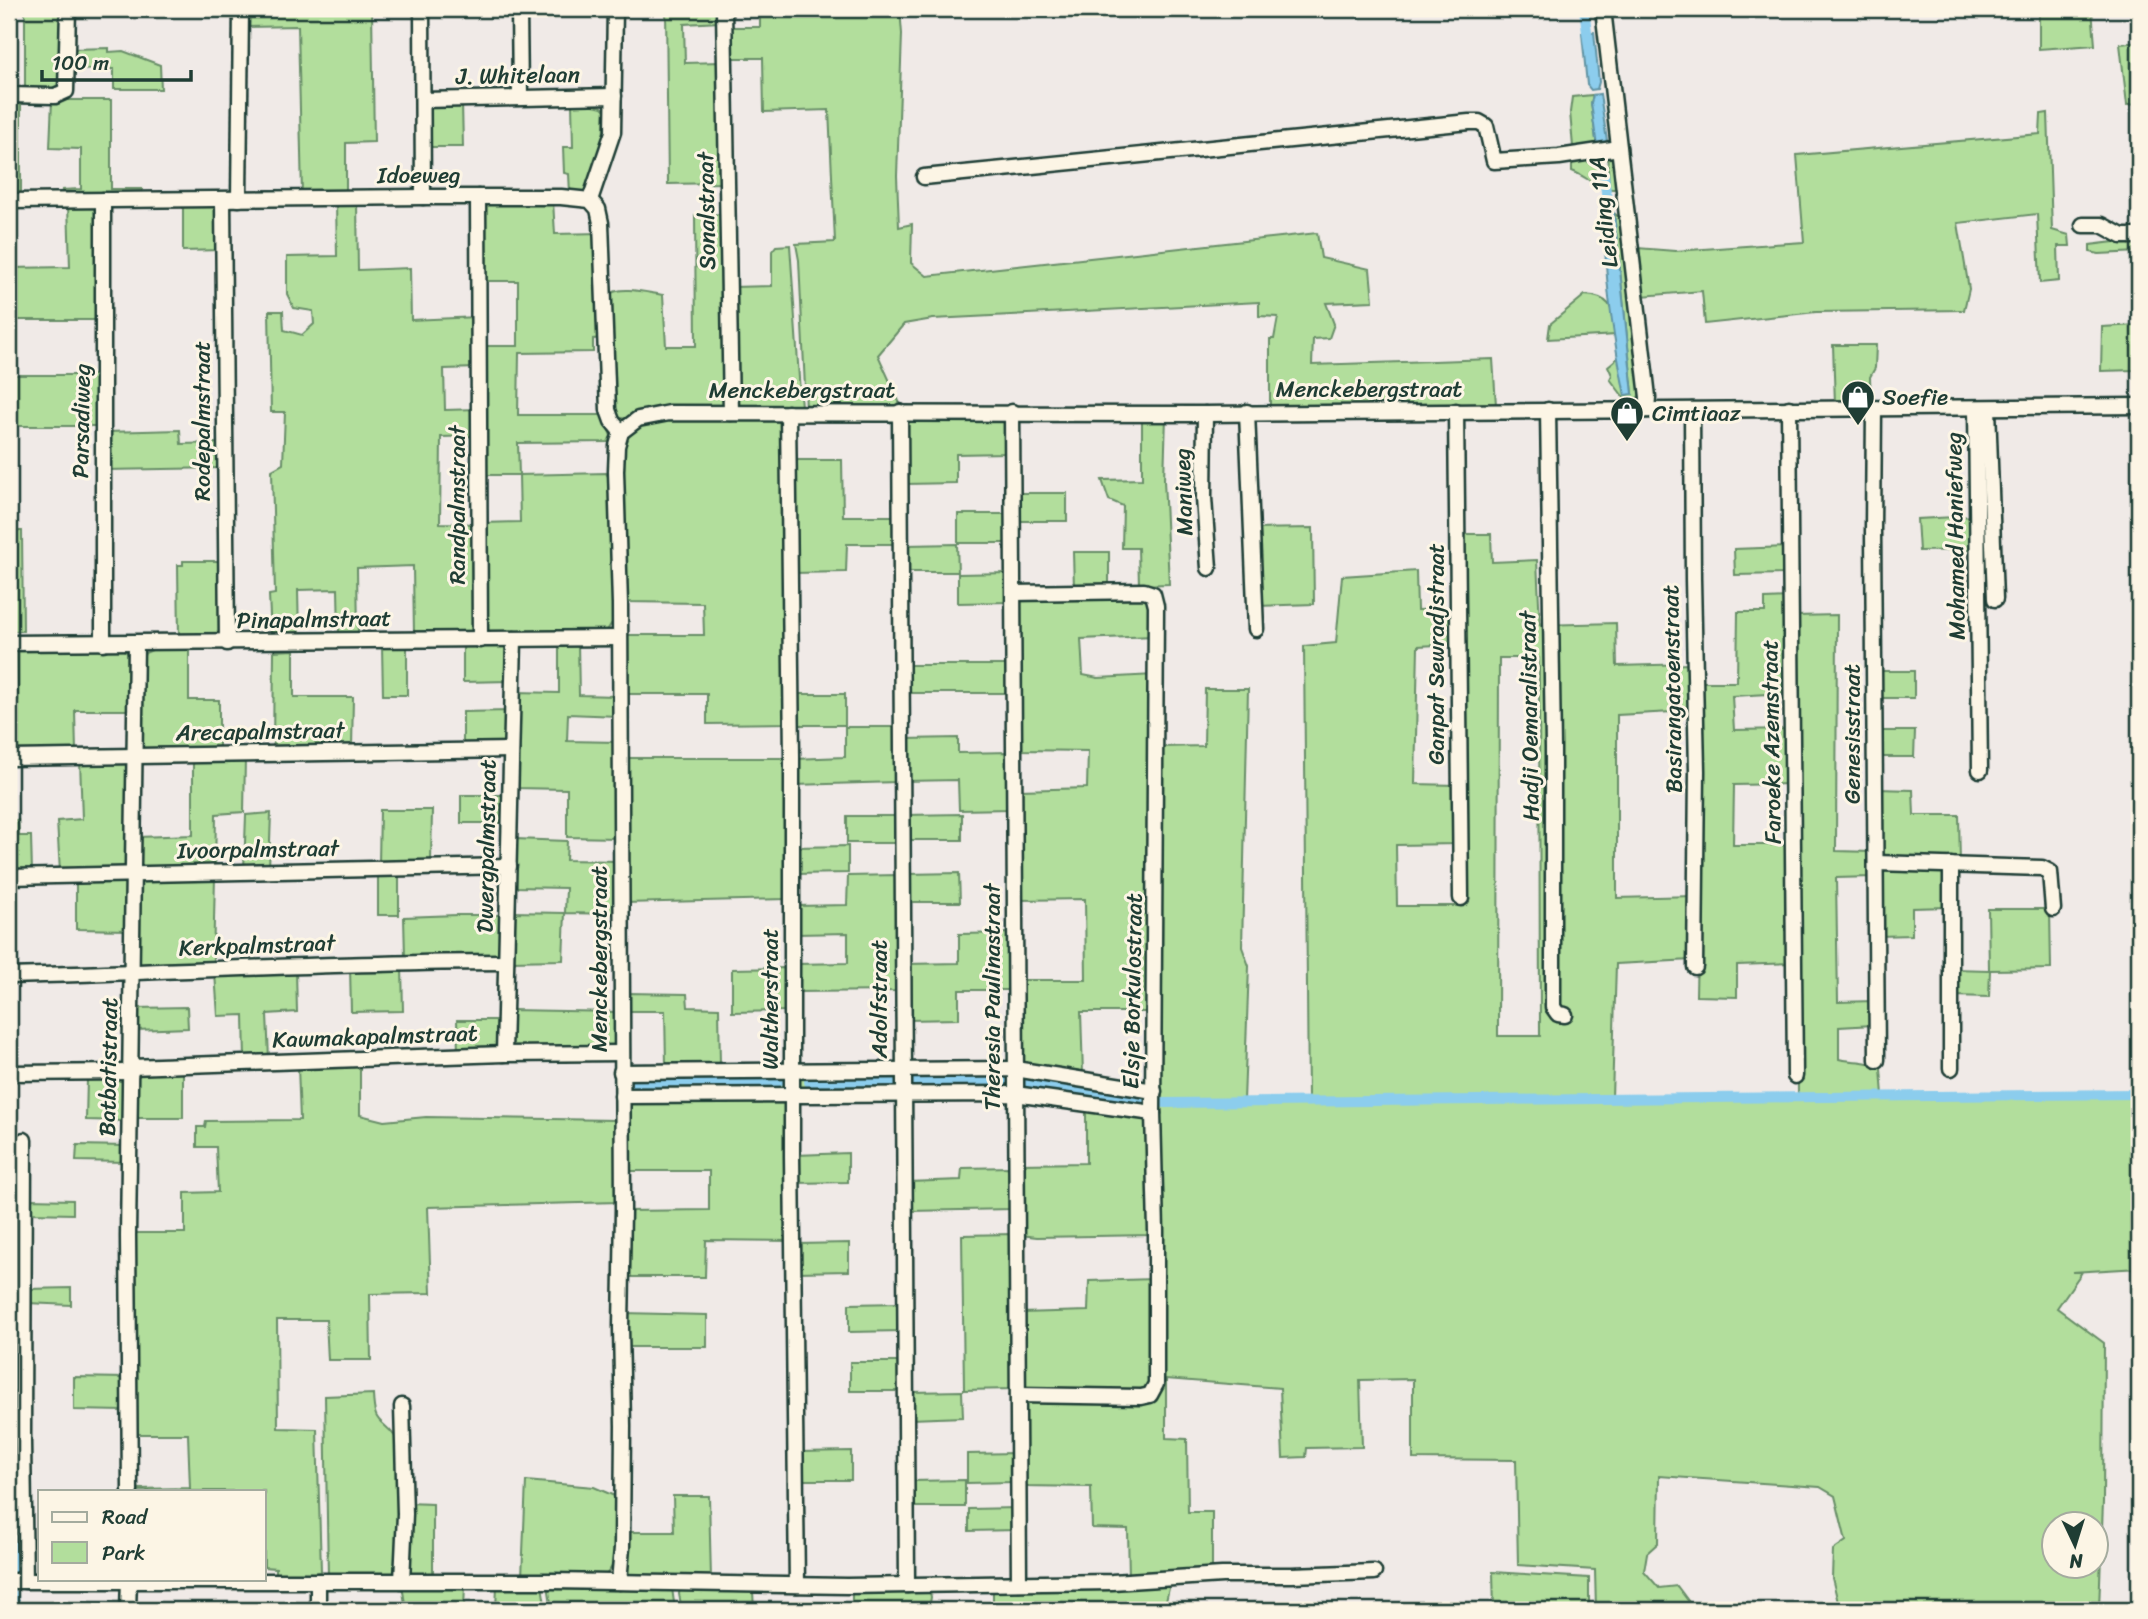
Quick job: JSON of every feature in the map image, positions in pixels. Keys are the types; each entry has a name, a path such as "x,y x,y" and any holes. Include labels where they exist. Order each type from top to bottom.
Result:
{"street":[{"path":"9,95 55,96 66,91 68,9"},
{"path":"239,200 241,9"},
{"path":"422,9 423,197"},
{"path":"519,9 520,96"},
{"path":"615,9 613,132 590,200 598,209 601,223 608,410 612,421 621,432"},
{"name":"Sonalstraat","path":"724,9 731,413"},
{"name":"Leiding 11A","path":"1603,9 1647,410"},
{"name":"J. Whitelaan","path":"423,100 614,96"},
{"path":"923,177 1469,122 1479,122 1486,127 1494,161 1559,157 1617,149"},
{"name":"Idoeweg","path":"9,201 423,197 571,197 590,200"},
{"name":"Randpalmstraat","path":"478,197 480,640"},
{"name":"Parsadiweg","path":"103,200 103,643"},
{"name":"Rodepalmstraat","path":"223,200 227,643"},
{"path":"2083,225 2102,225 2122,236 2139,236"},
{"name":"Menckebergstraat","path":"619,1582 624,1426 621,1328 623,1210 616,471 617,446 621,432 638,419 654,415 731,413 1205,414 2139,406"},
{"name":"Faroeke Azemstraat","path":"1789,408 1796,1076"},
{"name":"Genesisstraat","path":"1874,408 1872,531 1877,1060"},
{"path":"1982,408 1995,598"},
{"name":"Mohamed Haniefweg","path":"1980,770 1982,408"},
{"name":"Hadji Oemaralistraat","path":"1548,410 1553,721 1553,1007 1558,1014 1565,1015"},
{"name":"Basirangatoenstraat","path":"1692,410 1697,771 1695,967"},
{"name":"Ganpat Sewradjstraat","path":"1456,411 1461,898"},
{"name":"Adolfstraat","path":"900,412 907,1585"},
{"name":"Theresia Paulinastraat","path":"1012,412 1020,1583"},
{"path":"1247,412 1256,629"},
{"name":"Waltherstraat","path":"788,413 797,1585"},
{"name":"Maniweg","path":"1205,414 1204,498 1209,568"},
{"name":"Elsje Borkulostraat","path":"1014,593 1144,591 1153,594 1156,606 1153,1113 1156,1384 1150,1395 1141,1397 1018,1395"},
{"name":"Pinapalmstraat","path":"9,643 619,638"},
{"name":"Dwergpalmstraat","path":"504,1054 514,639"},
{"name":"Batbatistraat","path":"130,1490 128,1236 136,644"},
{"name":"Arecapalmstraat","path":"9,758 511,750"},
{"path":"1875,863 2047,869 2052,878 2053,909"},
{"path":"1951,864 1951,1068"},
{"name":"Ivoorpalmstraat","path":"9,877 509,866"},
{"name":"Kerkpalmstraat","path":"9,976 506,962"},
{"name":"Kawmakapalmstraat","path":"131,1070 504,1054 621,1054"},
{"path":"621,1072 1015,1069 1154,1091"},
{"path":"9,1073 131,1070"},
{"path":"622,1097 1015,1094 1153,1113"},
{"path":"24,1140 25,1581"},
{"path":"402,1406 405,1514 402,1581"},
{"path":"9,1581 907,1585 1112,1582 1222,1575 1374,1572"},
{"path":"128,1610 129,1580"},
{"path":"318,1581 318,1610"}],"green space":[{"path":"9,9 64,9 64,78 58,90 25,92 25,12"},
{"path":"244,9 372,9 374,142 346,143 346,194 302,194 298,26 244,27"},
{"path":"666,9 718,9 719,22 684,24 685,63 720,62 722,183 668,184"},
{"path":"760,9 900,9 902,34 897,176 899,227 912,224 911,263 927,276 1317,233 1321,258 1370,269 1373,301 1326,303 1334,324 1329,338 1313,339 1312,365 1493,359 1496,405 1270,407 1270,339 1274,339 1278,317 1259,316 1259,302 933,319 904,324 878,355 902,408 806,409 796,244 835,242 829,110 764,112 763,58 727,58 727,27 760,27"},
{"path":"2039,9 2092,9 2095,45 2039,49"},
{"path":"2139,42 2139,104 2127,105 2120,44"},
{"path":"109,48 109,52 123,51 160,65 161,89 114,89 114,69 72,70 72,49"},
{"path":"1593,95 1591,103 1597,147 1578,149 1573,147 1570,112 1572,97"},
{"path":"9,99 21,99 21,197 9,197"},
{"path":"52,100 111,100 111,189 142,189 142,197 60,197 62,190 81,189 81,149 50,148"},
{"path":"462,102 463,147 427,147 428,113 433,106"},
{"path":"581,102 605,110 603,144 586,192 581,194 570,193 569,174 564,173 563,147 573,147 572,103"},
{"path":"2048,113 2052,230 2069,235 2070,246 2058,246 2059,281 2040,283 2037,214 1958,223 1969,289 1964,310 1816,312 1705,324 1702,291 1642,296 1638,248 1675,251 1804,242 1797,155 2040,134 2041,114"},
{"path":"1607,152 1614,152 1618,185 1614,189 1597,185 1572,171 1572,158 1597,153 1609,185"},
{"path":"486,201 553,201 555,234 600,233 602,338 593,339 593,352 519,353 518,415 603,415 611,436 608,442 518,443 519,475 483,475 482,346 518,346 518,281 482,281 480,211"},
{"path":"336,202 357,202 358,270 410,268 411,320 477,317 478,368 444,369 445,410 477,409 478,436 441,437 440,523 477,524 478,634 414,635 413,566 357,568 358,635 339,635 338,589 298,590 299,636 271,636 269,595 275,594 272,470 283,464 285,412 271,412 269,311 283,311 284,330 302,335 314,324 313,311 294,308 287,294 287,257 337,256"},
{"path":"68,204 98,207 100,320 9,320 9,268 70,267"},
{"path":"183,204 217,204 221,250 183,251"},
{"path":"1614,213 1624,222 1641,391 1637,399 1628,403 1610,379 1612,375 1608,366 1619,357 1625,395 1633,394"},
{"path":"725,214 728,408 637,413 626,419 617,417 611,407 608,295 627,290 663,295 666,346 696,346 695,215"},
{"path":"2139,239 2139,252 2090,252 2090,245"},
{"path":"790,245 801,408 742,408 735,405 733,287 772,286 772,251 776,246"},
{"path":"1585,295 1602,299 1610,306 1616,335 1548,339 1550,324"},
{"path":"2137,325 2135,370 2101,371 2102,327"},
{"path":"1833,345 1876,345 1875,368 1870,377 1871,404 1835,404"},
{"path":"9,375 100,375 98,426 9,426"},
{"path":"1142,415 1166,416 1164,480 1169,584 1139,585 1138,548 1122,548 1123,506 1109,500 1102,480 1142,479"},
{"path":"1006,417 1006,453 956,454 956,483 906,484 906,420"},
{"path":"656,418 779,418 783,421 787,723 707,724 707,694 625,694 624,635 704,635 703,603 624,602 621,454 633,431"},
{"path":"180,430 181,444 221,443 221,468 105,470 106,432"},
{"path":"793,460 842,460 843,516 896,516 896,544 847,544 846,572 793,573"},
{"path":"606,473 613,485 615,618 606,632 482,634 483,523 520,522 519,475"},
{"path":"1017,493 1067,493 1067,521 1018,521"},
{"path":"958,514 1009,514 1009,543 958,543"},
{"path":"1974,516 1973,550 1919,551 1917,519"},
{"path":"1313,528 1314,604 1257,606 1254,529"},
{"path":"9,531 22,531 23,631 9,631"},
{"path":"1460,534 1491,534 1492,562 1537,560 1540,625 1616,623 1617,666 1691,664 1691,711 1617,715 1617,898 1694,896 1692,960 1616,964 1612,1098 1798,1096 1795,616 1837,615 1836,851 1872,852 1872,877 1836,878 1838,1002 1873,1001 1873,1025 1839,1027 1839,1059 1866,1062 1881,1069 1883,1095 2139,1094 2139,1268 2072,1272 2082,1272 2057,1308 2104,1343 2103,1510 2039,1510 2039,1580 2100,1580 2099,1609 2033,1606 2032,1610 1840,1610 1832,1578 1833,1550 1846,1541 1835,1496 1820,1487 1659,1476 1658,1543 1647,1553 1644,1571 1659,1588 1677,1586 1695,1610 1596,1610 1595,1570 1518,1565 1516,1460 1413,1459 1413,1379 1360,1380 1362,1447 1307,1448 1306,1457 1283,1458 1280,1388 1166,1379 1166,1438 1187,1439 1188,1512 1212,1512 1212,1571 1129,1577 1128,1529 1092,1528 1091,1487 1023,1486 1022,1399 1151,1397 1159,747 1204,746 1205,689 1248,689 1242,947 1249,966 1244,1101 1308,1100 1304,646 1336,643 1342,576 1416,571 1417,610 1455,609 1456,644 1418,646 1415,784 1457,785 1457,844 1396,845 1397,906 1463,906 1464,724","holes":["1499,658 1539,658 1540,1036 1498,1036"]},
{"path":"957,544 958,572 906,572 906,545"},
{"path":"1788,547 1789,574 1735,575 1734,549"},
{"path":"1073,552 1109,552 1109,587 1074,588"},
{"path":"183,561 222,561 220,637 179,638 178,565 183,565"},
{"path":"1009,573 1009,602 958,603 958,574"},
{"path":"1021,596 1151,598 1154,636 1081,639 1083,675 1098,678 1154,675 1150,1012 1081,1012 1083,1074 1019,1065 1019,980 1086,980 1085,899 1019,900 1020,790 1087,788 1088,751 1020,750"},
{"path":"1789,598 1790,693 1732,696 1734,730 1791,729 1792,784 1734,785 1733,845 1792,845 1793,963 1737,965 1737,997 1696,996 1699,858 1698,682 1737,682 1738,612 1765,612 1765,599"},
{"path":"559,643 578,643 579,695 617,696 618,716 568,714 567,741 617,742 617,838 567,837 567,789 515,788 516,692 559,693"},
{"path":"463,644 509,647 510,681 463,682"},
{"path":"382,646 407,646 407,695 383,695"},
{"path":"17,648 121,648 129,654 131,710 75,710 76,752 9,753 9,700 18,700"},
{"path":"157,648 189,648 189,700 219,700 219,750 143,751 139,747 141,665 145,653"},
{"path":"294,650 294,697 353,697 352,748 273,749 274,651"},
{"path":"905,665 1010,665 1009,693 905,693"},
{"path":"1879,671 1914,671 1914,698 1878,698"},
{"path":"793,694 845,694 845,725 793,725"},
{"path":"509,711 507,740 504,744 463,747 463,712"},
{"path":"845,727 897,727 897,782 794,785 794,759 845,757"},
{"path":"1878,731 1915,731 1914,757 1878,757"},
{"path":"958,738 958,753 1011,752 1010,809 959,810 958,780 904,781 904,739"},
{"path":"245,758 244,812 216,814 215,870 139,868 138,837 193,835 193,760"},
{"path":"624,758 787,758 787,899 625,903"},
{"path":"120,759 130,763 128,870 60,872 57,821 82,819 80,760"},
{"path":"1877,789 1913,790 1914,815 1959,815 1960,863 1882,858"},
{"path":"461,795 508,795 508,823 461,823"},
{"path":"380,810 432,810 431,863 379,864"},
{"path":"271,813 269,869 244,870 246,815"},
{"path":"962,814 962,840 905,840 905,815"},
{"path":"847,816 898,816 899,843 847,843"},
{"path":"9,820 18,820 19,836 31,836 32,872 9,873"},
{"path":"515,839 567,841 566,860 617,861 616,914 565,913 566,888 514,887"},
{"path":"848,846 848,873 794,874 794,847"},
{"path":"1883,866 1947,872 1948,907 1912,908 1912,935 1879,936"},
{"path":"959,873 960,902 907,902 906,874"},
{"path":"378,874 399,874 399,915 378,915"},
{"path":"897,875 898,991 796,992 796,964 848,963 848,933 796,934 796,906 847,905 848,876"},
{"path":"215,876 213,965 138,966 139,884 142,880"},
{"path":"124,879 127,882 127,930 76,929 76,880"},
{"path":"1988,909 2050,909 2051,969 1990,970 1989,997 1953,996 1953,969 1989,970"},
{"path":"512,912 565,913 563,960 509,961"},
{"path":"505,915 501,954 405,957 404,917"},
{"path":"1011,933 1011,990 959,990 959,1019 906,1020 906,964 959,963 959,934"},
{"path":"402,966 403,1011 351,1012 350,967"},
{"path":"787,968 787,1011 732,1012 732,969"},
{"path":"296,970 297,1012 267,1014 269,1059 245,1060 244,1015 218,1016 215,973"},
{"path":"626,993 687,994 688,1007 719,1008 720,1065 666,1065 665,1011 626,1011"},
{"path":"187,1007 188,1028 136,1030 136,1008"},
{"path":"510,1010 619,1012 616,1046 513,1048 510,1045"},
{"path":"457,1020 501,1020 499,1045 496,1049 458,1052"},
{"path":"360,1065 360,1115 384,1121 426,1117 616,1120 619,1202 428,1207 431,1293 370,1294 371,1360 328,1360 326,1320 277,1320 278,1428 317,1429 321,1571 319,1574 276,1576 276,1568 266,1567 266,1490 136,1490 190,1488 188,1434 133,1434 134,1233 185,1233 185,1193 218,1192 216,1147 197,1147 197,1127 205,1127 206,1121 300,1120 298,1066"},
{"path":"183,1069 183,1118 134,1118 135,1081 141,1072"},
{"path":"1019,1073 1151,1093 1150,1108 1018,1088"},
{"path":"630,1075 787,1076 784,1089 626,1092"},
{"path":"907,1075 1008,1075 1011,1078 1008,1089 908,1090"},
{"path":"797,1076 898,1076 899,1087 894,1091 799,1090"},
{"path":"125,1077 125,1121 86,1120 87,1078"},
{"path":"629,1100 787,1100 790,1241 706,1240 705,1277 625,1277 626,1211 709,1210 709,1171 624,1171"},
{"path":"1086,1107 1150,1116 1153,1235 1021,1235 1019,1164 1086,1163"},
{"path":"77,1145 126,1146 125,1162 76,1161"},
{"path":"848,1153 848,1182 796,1183 796,1155"},
{"path":"1012,1167 1012,1209 909,1211 908,1182 961,1180 962,1168"},
{"path":"29,1199 73,1200 73,1214 29,1213"},
{"path":"1012,1234 1014,1389 964,1390 962,1235"},
{"path":"849,1243 849,1271 797,1272 797,1244"},
{"path":"1154,1279 1154,1374 1147,1392 1024,1391 1021,1313 1088,1311 1089,1281"},
{"path":"71,1288 71,1305 27,1303 27,1289"},
{"path":"901,1303 902,1331 849,1332 849,1304"},
{"path":"624,1313 707,1315 707,1347 623,1347"},
{"path":"850,1362 901,1362 902,1391 850,1391"},
{"path":"74,1377 124,1378 124,1411 74,1410"},
{"path":"962,1391 963,1417 911,1419 911,1392"},
{"path":"373,1394 377,1417 396,1438 400,1498 396,1572 392,1576 328,1577 325,1396"},
{"path":"851,1451 851,1480 799,1480 799,1452"},
{"path":"1015,1453 1014,1482 967,1483 967,1454"},
{"path":"965,1480 965,1507 912,1507 911,1481"},
{"path":"526,1481 594,1487 619,1498 616,1553 609,1571 602,1577 522,1577"},
{"path":"673,1496 709,1496 711,1579 627,1578 622,1574 625,1532 674,1532"},
{"path":"406,1503 433,1504 433,1576 404,1576"},
{"path":"9,1507 16,1507 21,1512 21,1570 17,1574 9,1573"},
{"path":"1016,1508 1017,1530 969,1531 969,1509"},
{"path":"1493,1572 1589,1578 1589,1610 1494,1610"},
{"path":"1170,1584 1164,1610 993,1610 993,1590"},
{"path":"402,1585 465,1585 464,1610 406,1610"},
{"path":"497,1585 542,1586 546,1610 496,1610"},
{"path":"548,1585 672,1588 675,1610 552,1610"},
{"path":"929,1588 929,1610 852,1610 852,1589"},
{"path":"680,1589 753,1591 754,1610 682,1610"}],"water":[{"path":"1594,32 1599,82 1597,89 1591,90 1587,85 1582,33"},
{"path":"1600,94 1607,141 1605,147 1597,147 1591,103 1593,95"},
{"path":"1614,213 1633,394 1625,395 1607,282 1605,214"}],"waterway":[{"path":"1584,9 1589,47"},
{"path":"1604,174 1610,228"},
{"path":"631,1083 779,1081"},
{"path":"809,1082 895,1081"},
{"path":"912,1082 1006,1081"},
{"path":"1022,1081 1140,1101"},
{"path":"1164,1103 2139,1094"},
{"path":"9,1127 10,1496"},
{"path":"11,1511 12,1571"},
{"path":"12,1593 17,1610"}],"place":[{"name":"Soefie","path":"1858,427"},
{"name":"Cimtiaaz","path":"1627,443"}]}
